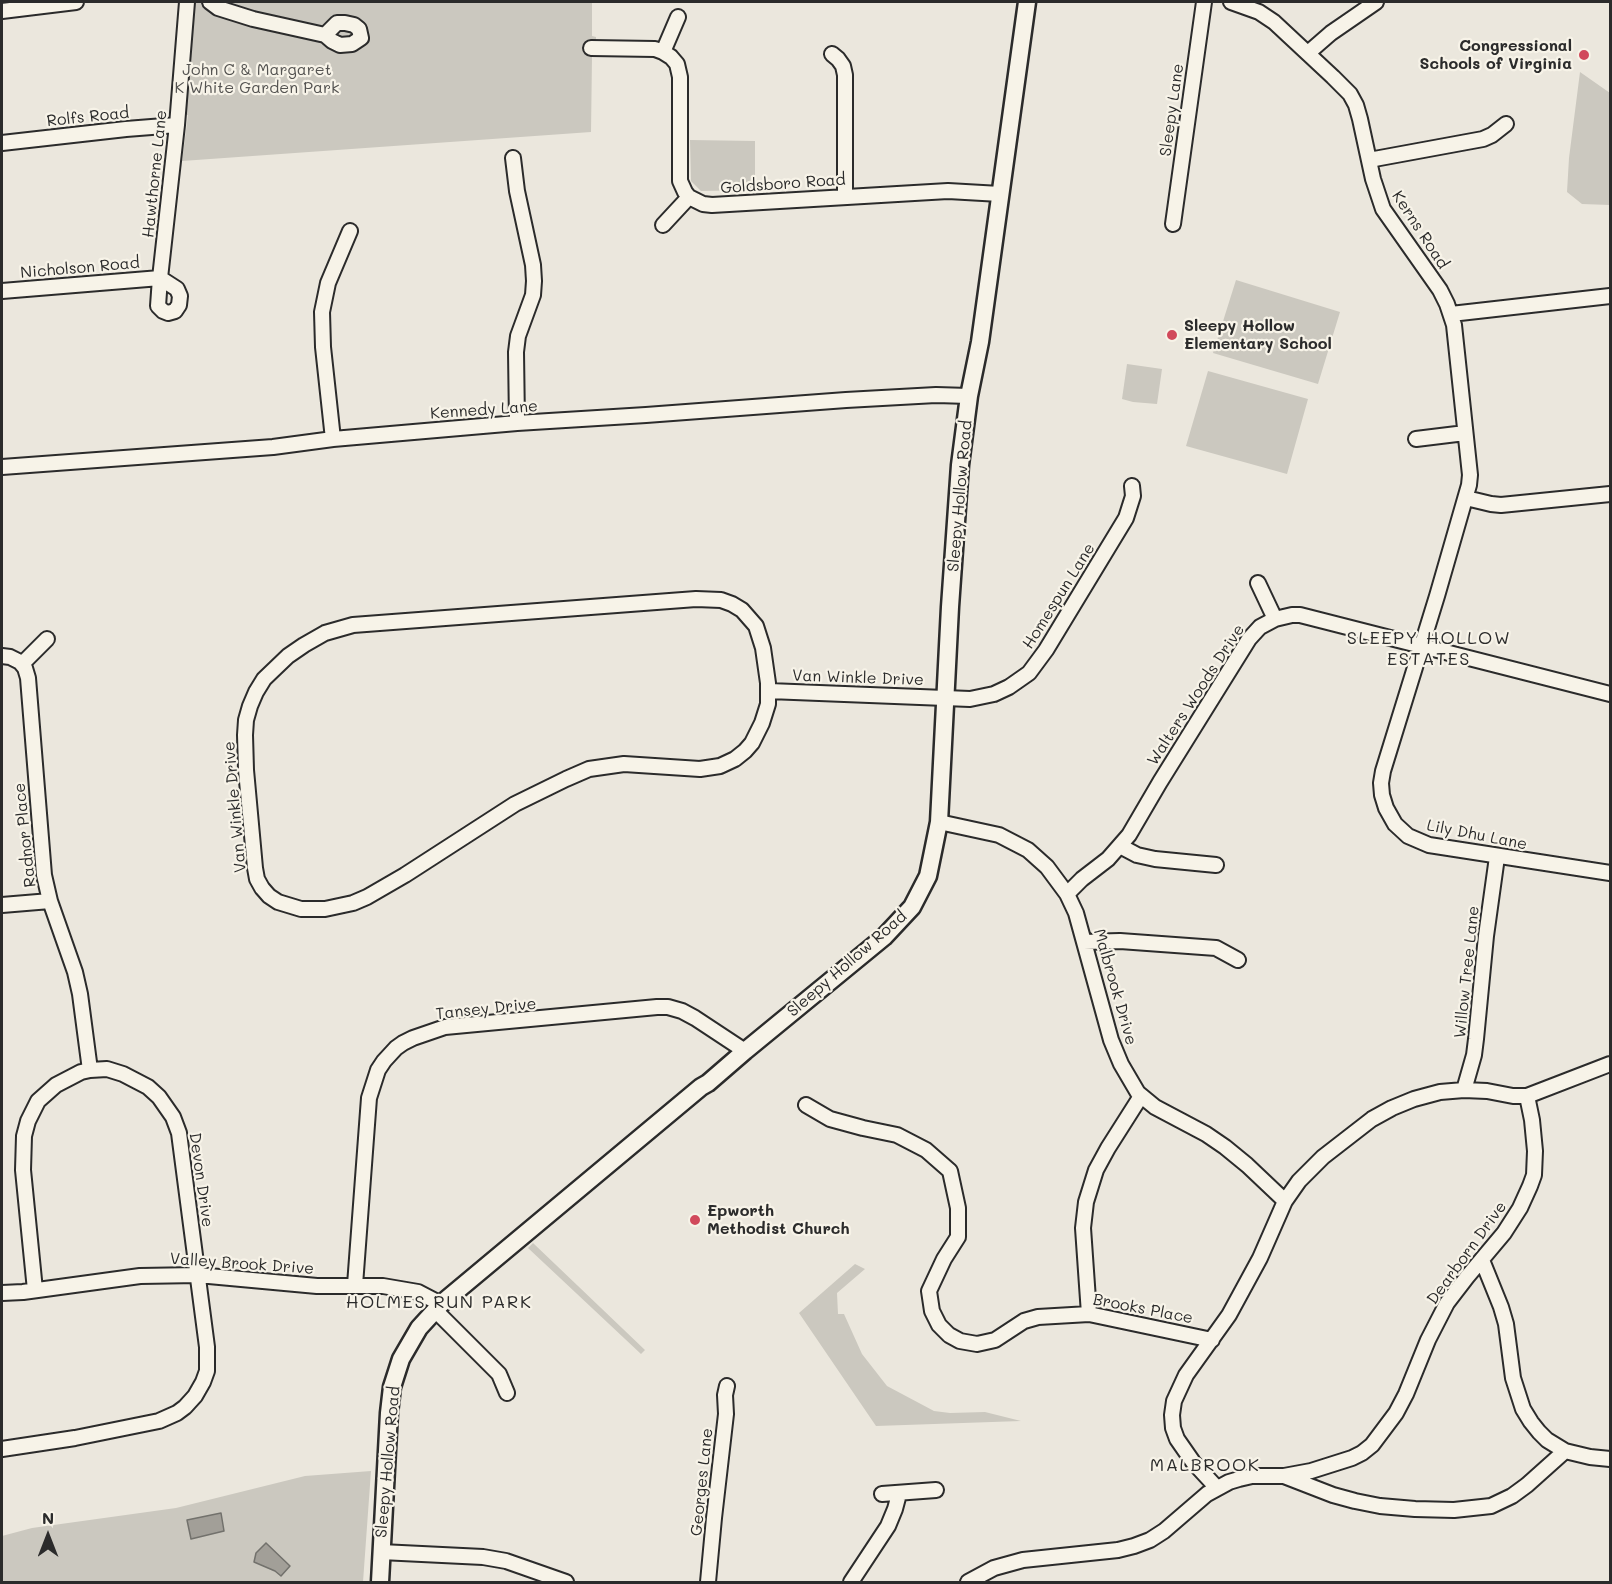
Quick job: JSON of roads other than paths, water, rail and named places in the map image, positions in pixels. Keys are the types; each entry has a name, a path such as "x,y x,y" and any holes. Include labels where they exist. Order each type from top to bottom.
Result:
{"main road":[{"name":"Sleepy Hollow Road","path":"380,1582 392,1388 397,1370 419,1328 438,1307 884,937 908,913 928,876 939,822 960,465 969,396 980,342 1027,2"}],"street":[{"path":"2,11 76,2"},
{"name":"Hawthorne Lane","path":"160,278 177,125 187,2"},
{"path":"210,2 218,8 253,19 325,35"},
{"name":"Sleepy Lane","path":"1173,224 1204,2"},
{"name":"Kerns Road","path":"1231,2 1259,12 1274,22 1350,94 1356,105 1383,209 1440,290 1451,314 1470,475 1466,498"},
{"path":"1308,53 1331,33 1376,2"},
{"path":"663,52 678,17"},
{"path":"591,48 663,52 671,57 680,71 680,181 689,197 663,225"},
{"path":"832,54 843,66 845,75 845,197"},
{"path":"1369,160 1483,139 1506,124"},
{"name":"Rolfs Road","path":"2,143 177,125"},
{"path":"513,158 534,281 532,295 518,336 516,352 517,423"},
{"name":"Goldsboro Road","path":"689,197 703,204 712,205 948,190 1000,194"},
{"path":"333,439 323,347 322,312 328,283 350,231"},
{"name":"Nicholson Road","path":"2,291 160,278"},
{"path":"1451,314 1611,296"},
{"name":"Kennedy Lane","path":"2,467 273,447 333,439 517,423 846,400 936,395 969,396"},
{"path":"1416,439 1466,432"},
{"name":"Homespun Lane","path":"945,698 970,699 994,694 1022,678 1038,662 1126,518 1133,496 1132,486"},
{"path":"1466,498 1501,505 1611,494"},
{"name":"Lily Dhu Lane","path":"1466,498 1383,771 1382,795 1386,808 1395,824 1408,836 1443,849 1611,873"},
{"path":"1258,583 1275,619 1300,615 1611,694"},
{"name":"Van Winkle Drive","path":"696,599 721,600 742,610 756,626 763,648 769,691 768,704 759,731 752,743 745,751 727,763 713,768 700,769 624,764 589,769 515,804 405,875 353,903 316,910 287,906 269,896 257,879 246,758 246,720 256,692 274,668 304,645 325,633 353,625 696,599"},
{"name":"Walters Woods Drive","path":"1067,894 1120,846 1136,824 1249,639 1260,627 1275,619"},
{"path":"2,656 22,664 47,639"},
{"name":"Radnor Place","path":"22,664 28,678 44,875 50,901 75,972 90,1070"},
{"name":"Van Winkle Drive","path":"769,691 945,698"},
{"name":"Malbrook Drive","path":"939,822 989,832 1014,841 1047,867 1067,894 1076,913 1111,1040 1121,1064 1141,1096 1155,1107 1206,1134 1225,1147 1285,1201"},
{"path":"1120,846 1137,855 1155,859 1216,865"},
{"name":"Willow Tree Lane","path":"1464,1090 1475,1047 1486,936 1497,857"},
{"path":"2,905 50,901"},
{"path":"1084,942 1120,941 1216,948 1238,960"},
{"name":"Tansey Drive","path":"355,1285 369,1098 378,1070 390,1054 403,1043 445,1027 657,1006 682,1011 745,1051"},
{"path":"1217,1488 1183,1449 1173,1428 1174,1401 1186,1375 1226,1321 1260,1258 1285,1201 1299,1182 1323,1157 1372,1119 1414,1099 1440,1092 1464,1090 1527,1096 1611,1064"},
{"name":"Devon Drive","path":"2,1449 75,1438 167,1418 185,1407 200,1389 207,1371 207,1347 179,1133 173,1118 159,1097 137,1080 108,1069 81,1072 49,1090 34,1108 24,1136 23,1170 35,1290"},
{"path":"1089,1314 1083,1228 1086,1202 1096,1170 1141,1096"},
{"name":"Dearborn Drive","path":"968,1582 994,1568 1015,1561 1118,1550 1134,1546 1164,1531 1217,1488 1252,1476 1284,1476 1334,1464 1357,1455 1372,1445 1396,1413 1428,1340 1448,1303 1504,1233 1515,1217 1530,1186 1534,1175 1535,1144 1527,1096"},
{"name":"Brooks Place","path":"806,1105 830,1119 897,1135 926,1150 950,1171 958,1208 958,1237 928,1291 932,1311 939,1325 960,1341 976,1344 995,1340 1024,1321 1038,1317 1089,1314 1212,1340"},
{"path":"1482,1260 1501,1306 1506,1324 1513,1378 1523,1409 1531,1422 1547,1440 1565,1451 1611,1459"},
{"name":"Valley Brook Drive","path":"2,1293 140,1276 198,1275 317,1286 383,1286 412,1290 430,1297 500,1374 507,1393"},
{"name":"Georges Lane","path":"708,1582 727,1386"},
{"path":"1284,1476 1333,1495 1380,1506 1454,1510 1479,1508 1500,1502 1520,1491 1565,1451"},
{"path":"882,1494 936,1490"},
{"path":"851,1582 888,1526 896,1509 899,1494"},
{"path":"381,1552 483,1557 506,1561 566,1582"}],"place":[{"name":"Congressional Schools of Virginia","path":"1584,55"},
{"name":"Sleepy Hollow Elementary School","path":"1172,335"},
{"name":"Epworth Methodist Church","path":"695,1220"}],"district":[{"name":"SLEEPY HOLLOW ESTATES","path":"1429,648"},
{"name":"HOLMES RUN PARK","path":"439,1302"},
{"name":"MALBROOK","path":"1205,1465"}],"park label":[{"name":"John C & Margaret K White Garden Park","path":"257,79"}]}
